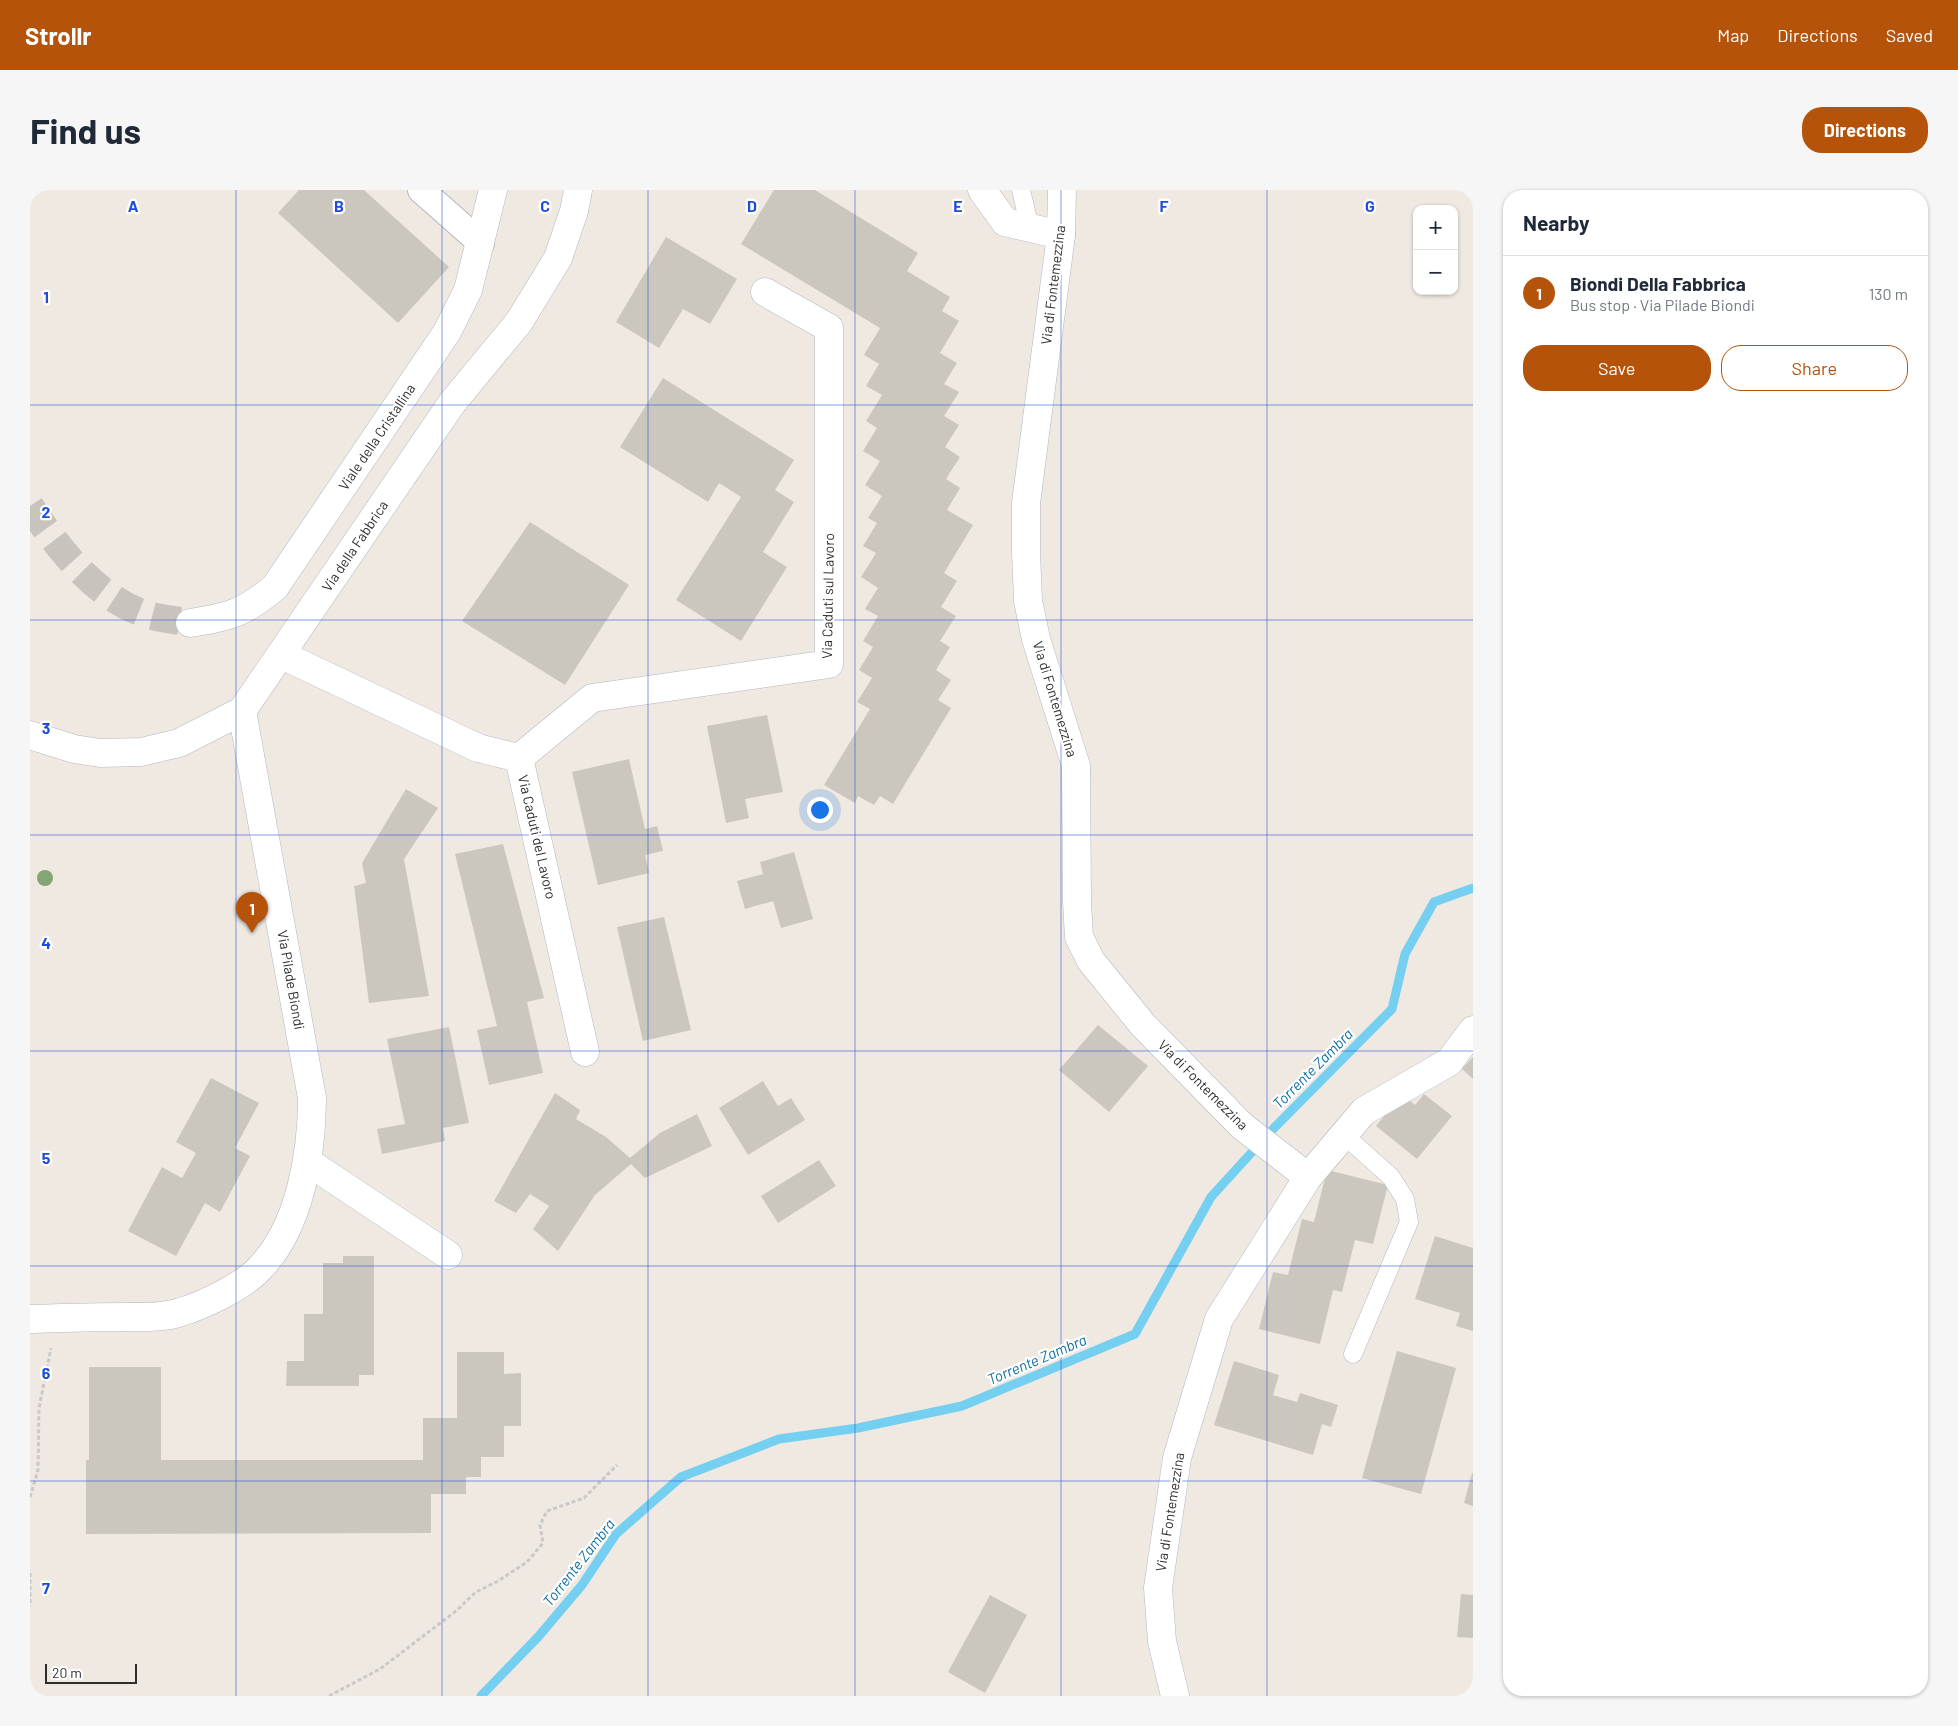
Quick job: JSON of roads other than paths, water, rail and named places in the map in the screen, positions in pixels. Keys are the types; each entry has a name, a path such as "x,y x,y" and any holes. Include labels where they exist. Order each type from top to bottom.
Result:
{"street":[{"path":"421,190 481,243"},
{"name":"Viale della Cristallina","path":"190,623 224,618 253,606 276,587 447,332 468,290 493,190"},
{"name":"Via della Fabbrica","path":"30,735 74,749 100,753 141,752 179,743 242,710 282,655 452,403 519,322 558,258 574,211 578,190"},
{"path":"982,190 1005,222 1060,234"},
{"name":"Via di Fontemezzina","path":"1062,190 1060,234 1026,503 1026,552 1028,601 1036,638 1076,766 1076,902 1080,937 1091,961 1144,1024 1242,1126 1277,1155 1308,1177"},
{"name":"Via Caduti sul Lavoro","path":"519,758 592,698 829,664 829,328 765,292"},
{"name":"Via Caduti del Lavoro","path":"282,655 478,748 519,758 585,1052"},
{"name":"Via Pilade Biondi","path":"36,1314 148,1316 180,1313 232,1289 260,1269 284,1233 308,1162 312,1134 312,1098 242,710"},
{"name":"Via di Fontemezzina","path":"1175,1696 1162,1641 1158,1588 1177,1458 1219,1319 1308,1177 1364,1111 1449,1062 1473,1030"},
{"path":"308,1162 448,1255"}],"lane":[{"path":"1022,190 1030,228"},
{"path":"1344,1135 1391,1177 1405,1199 1409,1222 1353,1354"}],"waterway":[{"name":"Torrente Zambra","path":"481,1696 538,1637 582,1585 616,1534 681,1477 779,1439 858,1428 962,1406 1135,1334 1211,1197 1274,1128 1392,1009 1405,954 1434,902 1473,888"}],"tunnel":[{"path":"30,506 67,556 98,587 133,609 152,616 190,623"}],"place":[{"name":"Biondi Della Fabbrica","path":"252,933"}]}
